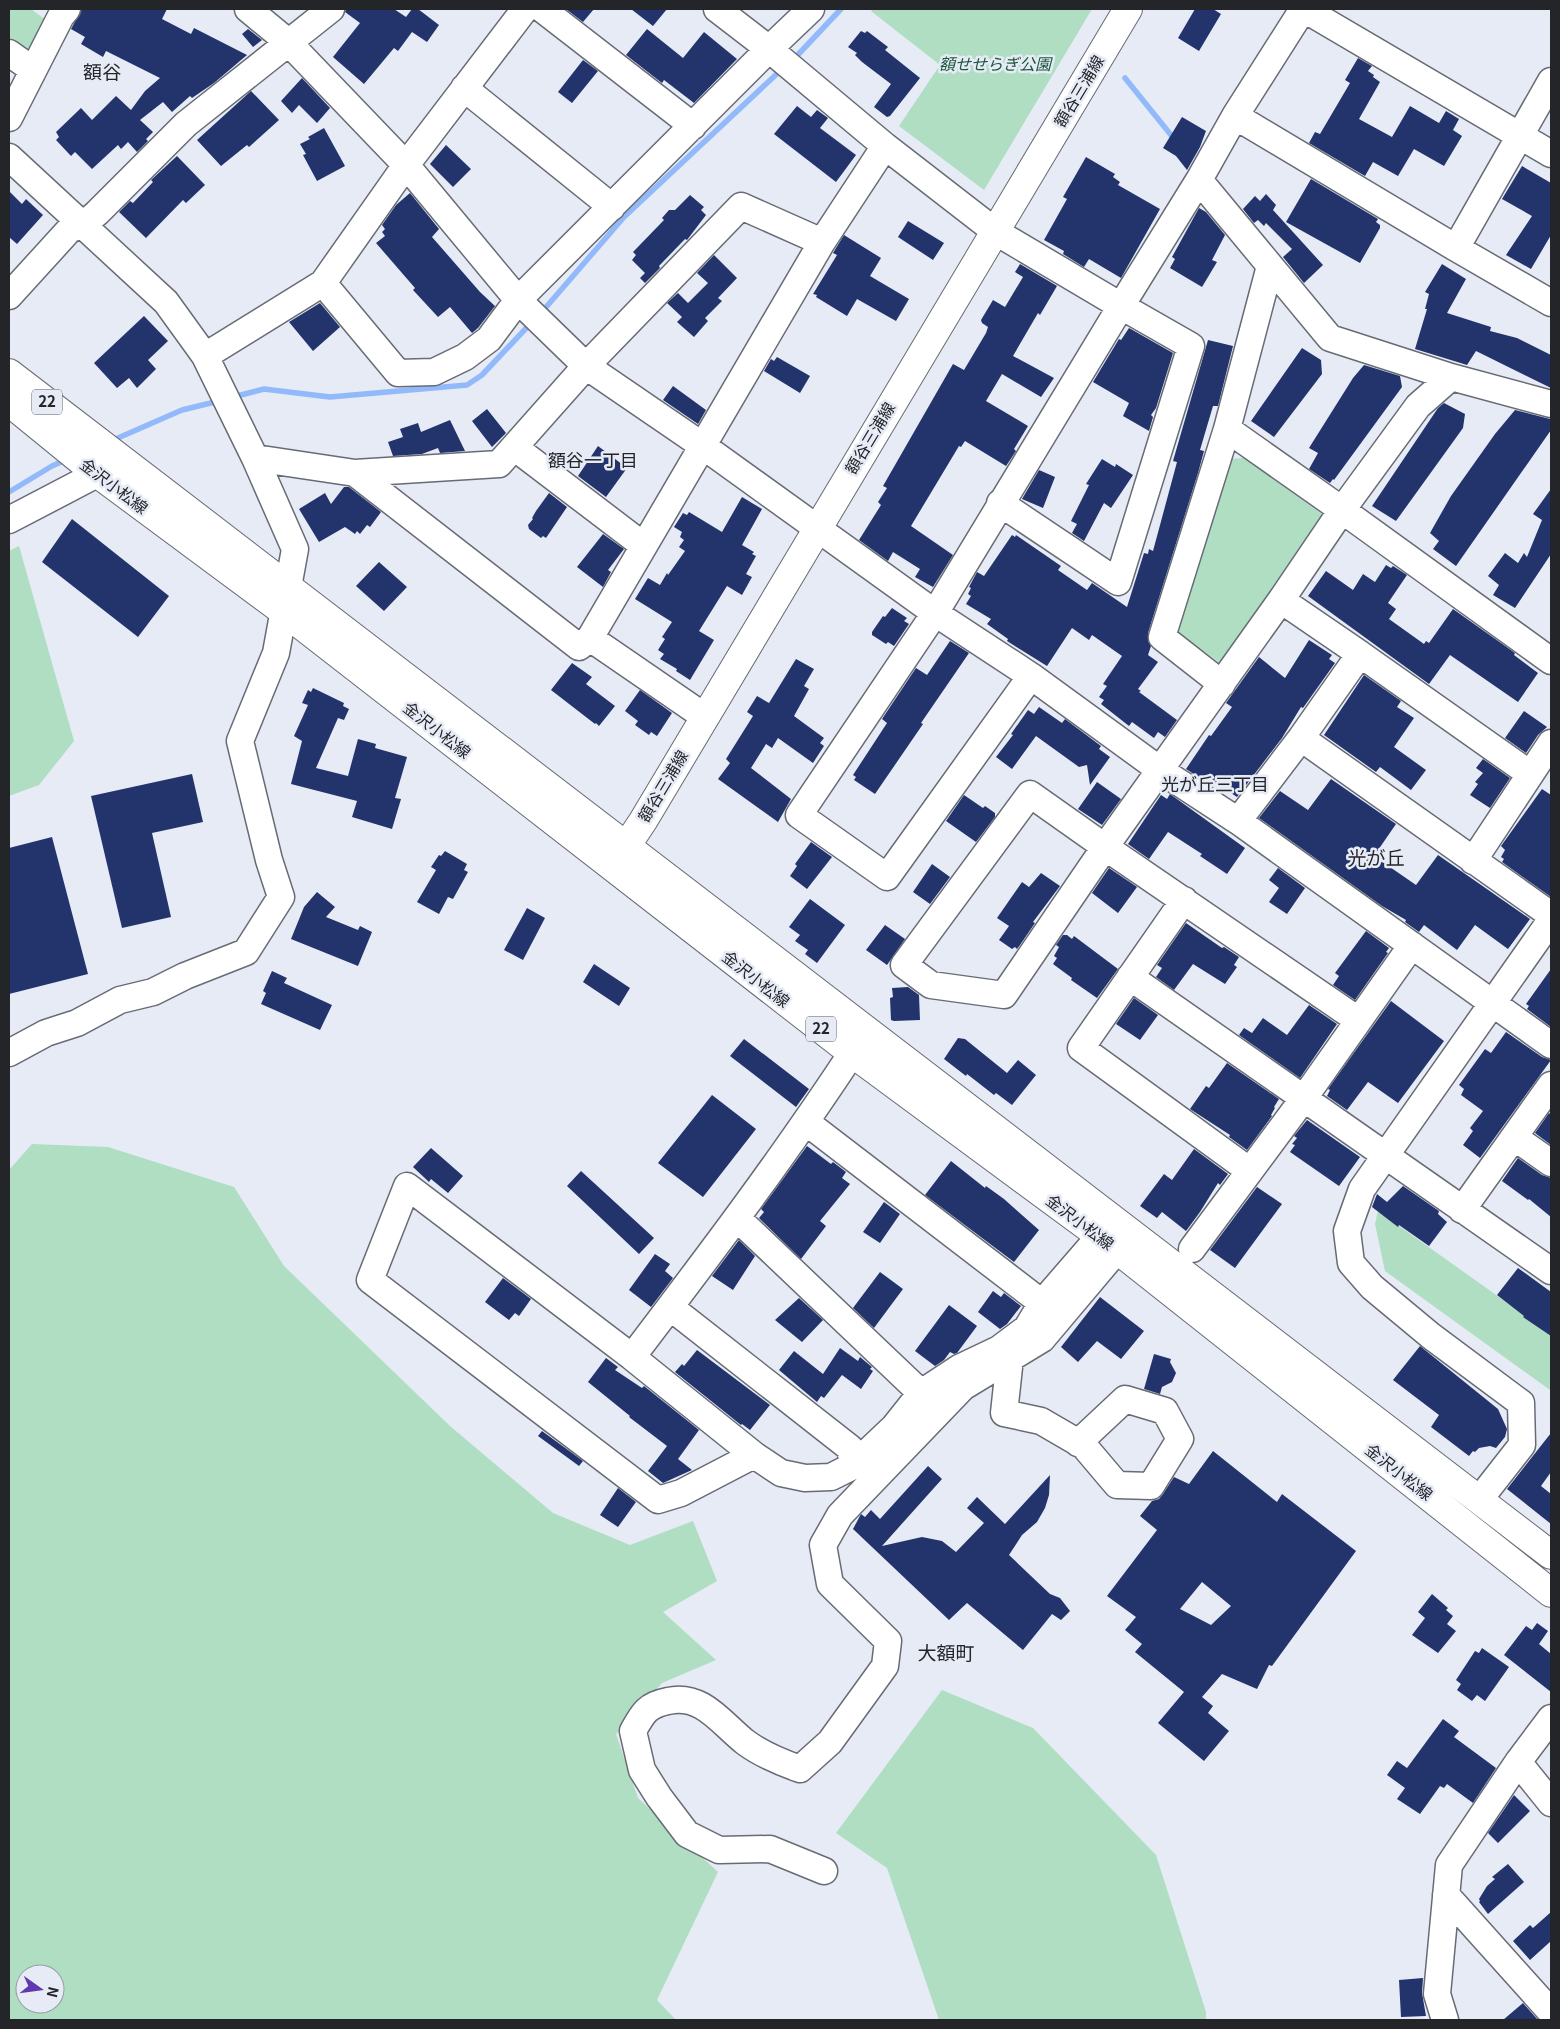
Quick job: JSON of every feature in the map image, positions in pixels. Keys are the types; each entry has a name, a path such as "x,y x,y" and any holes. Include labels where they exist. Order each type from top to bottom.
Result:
{"main road":[{"name":"額谷三浦線","path":"619,857 996,232 1128,9"},
{"name":"金沢小松線","path":"9,373 118,456 286,600 619,857 1551,1555"},
{"name":"金沢小松線","path":"9,402 94,471 286,600"},
{"name":"金沢小松線","path":"619,857 852,1053 1108,1243 1551,1593"}],"street":[{"path":"9,118 61,16 67,9"},
{"path":"248,9 288,42 406,165 522,304 586,366 817,526 935,613 1031,676 1160,770 1238,821 1551,1045"},
{"path":"9,296 70,229 83,225 186,124 330,9"},
{"path":"209,363 323,283 406,165 525,9"},
{"path":"542,9 693,126"},
{"path":"718,9 773,52 885,146 996,232 1191,346 1118,582 1000,503"},
{"path":"323,283 398,373 434,372 465,357 489,339 612,207 693,126 773,52 812,9"},
{"path":"1031,676 887,876 799,814 935,613 1120,306 1202,175 1235,116 1303,9 1551,154"},
{"path":"9,53 33,70"},
{"path":"1456,248 1551,82"},
{"path":"464,88 612,207"},
{"path":"1235,116 1456,248 1551,302"},
{"path":"355,473 580,647 590,638 822,242 885,146"},
{"path":"9,157 166,302 209,363 255,458 295,549 276,653 240,741 269,860 281,897 246,952 185,976 153,992 120,1000 77,1023 46,1033 9,1053"},
{"path":"1202,175 1270,266 1330,338 1451,377 1551,404"},
{"path":"255,458 355,473 499,464 586,366 741,206 822,242"},
{"path":"1222,684 1162,638 1227,430 1270,266"},
{"path":"1358,1020 1105,847 1030,794 904,965 932,985 1004,995 1105,847 1222,684 1342,510 1418,406 1451,377"},
{"path":"1227,430 1342,510 1551,661"},
{"path":"514,447 644,546"},
{"path":"9,520 94,471"},
{"path":"1281,600 1530,774"},
{"path":"590,638 704,717"},
{"path":"1238,821 1301,738 1360,654"},
{"path":"1301,738 1551,915"},
{"path":"1473,861 1551,744"},
{"path":"1184,900 1081,1048 1250,1171"},
{"path":"1479,1500 1522,1445 1521,1404 1431,1336 1380,1293 1351,1262 1347,1231 1362,1189 1551,920"},
{"path":"1192,1249 1304,1098 1412,945"},
{"path":"1130,977 1551,1271"},
{"path":"632,1357 737,1218 806,1122 852,1053"},
{"path":"1462,1210 1551,1085"},
{"path":"806,1122 1042,1303"},
{"path":"1514,1137 1551,1163"},
{"path":"754,1455 681,1493 658,1500 370,1280 408,1186 632,1357 754,1455 781,1473 805,1478 830,1477 853,1466 894,1427 920,1393 959,1368 999,1349 1027,1328 1042,1303 1108,1243"},
{"path":"737,1218 920,1393"},
{"path":"824,1871 770,1849 719,1850 687,1834 659,1797 642,1770 633,1731 641,1715 654,1704 681,1698 710,1710 745,1742 772,1758 800,1769 830,1742 885,1666 888,1641 830,1584 823,1545 840,1515 963,1387 1042,1338 1108,1243"},
{"path":"670,1307 850,1448 853,1466"},
{"path":"1010,1358 1004,1413 1041,1421 1078,1443"},
{"path":"1445,2020 1437,1994 1449,1865 1518,1762 1551,1718"},
{"path":"1518,1762 1551,1803"},
{"path":"1446,1895 1551,2012"}],"green space":[{"path":"9,9 31,9 50,23 30,56 9,39"},
{"name":"額せせらぎ公園","path":"873,9 1092,9 984,190 899,126 940,65 871,11"},
{"path":"1244,458 1326,517 1223,665 1176,631 1224,459"},
{"path":"19,546 74,741 39,785 9,796 9,551"},
{"path":"32,1144 108,1147 234,1187 284,1266 450,1426 553,1513 630,1545 693,1521 717,1581 663,1612 716,1660 662,1683 616,1734 638,1798 718,1872 657,2000 676,2020 9,2020 9,1170"},
{"path":"1378,1211 1551,1334 1550,1390 1385,1271 1375,1224"},
{"path":"942,1690 1033,1728 1156,1855 1206,2012 1206,2020 939,2020 887,1868 836,1833"}],"building":[{"path":"82,9 167,9 162,19 191,34 194,28 247,55 214,83 192,98 190,96 172,112 163,102 140,120 153,132 146,139 148,141 137,152 128,142 121,149 118,145 92,169 75,152 71,156 56,140 59,137 56,132 81,108 92,120 116,96 131,110 145,91 160,78 106,51 103,57 81,44 85,37 71,29"},
{"path":"346,9 394,9 406,17 412,9 418,9 439,25 427,42 412,32 398,51 394,48 364,84 333,57 360,23 345,12"},
{"path":"566,9 594,9 583,22"},
{"path":"631,9 667,9 653,26"},
{"path":"1195,9 1213,9 1221,14 1199,51 1178,38"},
{"path":"248,29 262,40 253,47 242,34"},
{"path":"647,29 683,58 704,32 737,59 694,103 664,80 662,83 626,55"},
{"path":"861,31 865,33 867,31 888,47 885,50 920,78 890,116 887,117 874,107 891,84 862,62 855,55 857,53 848,47"},
{"path":"1358,58 1372,66 1368,71 1380,82 1359,119 1392,137 1410,106 1439,123 1446,111 1459,119 1453,130 1462,136 1444,166 1414,149 1398,176 1373,162 1365,176 1309,143 1315,132 1320,134 1350,83 1345,80"},
{"path":"583,60 598,71 572,103 558,92"},
{"path":"302,78 330,108 317,123 299,105 292,113 281,101"},
{"path":"251,91 279,120 249,147 247,145 221,166 197,140"},
{"path":"797,106 811,117 817,110 828,118 820,128 856,155 836,182 774,134"},
{"path":"1182,117 1206,131 1200,147 1187,170 1176,156 1163,148"},
{"path":"324,128 345,166 317,181 303,155 306,154 300,144"},
{"path":"446,145 471,169 453,187 430,164"},
{"path":"177,156 205,185 186,203 183,200 146,238 119,212 130,201 133,203 153,182 151,180"},
{"path":"1086,157 1115,174 1113,177 1120,182 1118,185 1160,209 1121,278 1089,259 1084,267 1063,254 1064,251 1044,240 1067,199 1063,197"},
{"path":"1522,166 1551,183 1551,235 1531,269 1506,255 1532,216 1502,199"},
{"path":"1311,179 1378,219 1376,222 1380,225 1380,228 1360,263 1286,222"},
{"path":"9,191 22,204 26,199 43,215 17,244 9,237"},
{"path":"410,193 439,229 432,237 480,292 495,306 472,333 450,307 438,317 413,290 415,288 376,243 385,236 382,232 385,229 382,225 396,205"},
{"path":"1266,194 1276,205 1273,210 1323,265 1304,283 1283,257 1292,249 1266,223 1264,226 1258,220 1254,223 1243,209 1255,196 1260,201"},
{"path":"690,195 704,207 701,210 706,215 687,240 685,239 645,283 640,278 645,273 632,260 636,255 633,252 664,220 662,218 669,210 675,210"},
{"path":"1199,208 1206,212 1225,235 1212,260 1217,262 1202,287 1170,268 1175,259 1172,257"},
{"path":"908,221 944,243 933,260 898,237"},
{"path":"844,235 881,258 870,276 909,299 896,321 857,299 847,316 813,294 837,255 833,253"},
{"path":"714,255 737,278 718,298 722,301 705,318 708,321 694,337 677,322 682,317 667,303 678,293 688,303 708,283 697,273"},
{"path":"1020,264 1057,286 1040,315 1038,313 1013,356 1054,378 1041,397 1002,374 986,401 1028,426 1014,449 1016,451 1006,466 965,441 961,447 959,446 911,526 953,555 933,587 915,577 920,569 893,552 888,561 859,540 881,505 878,502 887,488 883,486 953,364 964,370 986,333 988,327 981,320 993,300 1005,307 1023,277 1015,272"},
{"path":"1442,264 1466,279 1447,313 1491,327 1490,331 1517,338 1551,355 1551,388 1476,351 1467,365 1415,349 1427,309 1425,309 1429,294 1425,292"},
{"path":"320,303 340,327 313,351 289,322"},
{"path":"144,316 168,341 148,360 156,369 137,388 129,378 117,388 94,363"},
{"path":"1129,328 1173,353 1156,408 1151,415 1153,417 1149,431 1123,416 1129,403 1093,382 1119,339 1121,340"},
{"path":"1208,340 1233,346 1218,406 1213,406 1200,450 1204,451 1198,473 1148,633 1148,641 1151,646 1148,655 1158,662 1138,689 1141,691 1139,692 1177,720 1165,737 1158,732 1154,738 1132,722 1129,726 1101,704 1104,700 1099,697 1107,686 1103,684 1122,656 1092,635 1089,640 1072,628 1047,666 1007,641 1008,639 987,624 991,619 966,604 971,596 968,594 971,588 969,587 977,572 984,576 1012,535 1015,537 1016,535 1061,566 1058,570 1087,590 1092,583 1127,607 1144,553 1148,554 1149,549 1153,551 1177,462 1173,461"},
{"path":"1302,348 1321,360 1322,374 1274,437 1251,421"},
{"path":"777,357 810,376 800,393 764,371 771,359 774,361"},
{"path":"1364,365 1400,376 1402,387 1330,483 1309,469 1318,453 1309,448 1353,378"},
{"path":"673,386 706,410 698,424 663,400"},
{"path":"1444,403 1465,414 1463,428 1396,521 1372,506 1438,408"},
{"path":"487,409 506,433 492,447 472,421"},
{"path":"1515,410 1550,419 1551,430 1456,566 1433,549 1439,541 1430,533 1451,496 1495,434"},
{"path":"450,420 465,451 440,453 438,448 422,454 393,456 388,442 403,437 400,429 418,423 421,432"},
{"path":"598,446 627,468 606,497 578,476"},
{"path":"1102,459 1115,467 1116,464 1133,475 1111,508 1104,503 1084,541 1072,533 1077,524 1071,521 1089,485 1086,484"},
{"path":"1039,470 1055,477 1043,508 1022,499"},
{"path":"344,487 349,487 381,512 370,527 367,525 360,534 357,531 355,534 345,527 319,542 299,509 325,493 331,504"},
{"path":"1551,489 1551,554 1515,608 1493,595 1499,585 1488,576 1505,553 1518,563 1524,553 1527,557 1542,520 1533,514"},
{"path":"549,493 567,507 546,538 543,536 541,538 529,529 528,525"},
{"path":"742,497 762,509 742,545 754,552 752,554 756,556 746,574 752,577 742,595 727,586 699,631 714,640 690,680 676,671 677,669 660,659 664,654 658,650 665,639 662,637 672,622 635,599 648,578 660,585 685,551 679,547 684,540 680,537 682,532 674,527 683,513 687,515 689,512 722,532"},
{"path":"72,519 169,596 138,637 42,562"},
{"path":"603,534 624,549 608,570 611,572 603,587 577,567"},
{"path":"379,562 407,587 384,611 356,586"},
{"path":"1386,565 1391,568 1393,566 1407,575 1388,603 1396,609 1389,619 1424,644 1426,641 1429,643 1453,609 1515,653 1514,655 1538,673 1518,702 1450,655 1429,684 1308,596 1326,571 1353,590 1363,574 1375,582"},
{"path":"892,608 907,618 904,621 909,624 894,646 888,642 886,644 872,635 872,632 883,616 885,617"},
{"path":"1309,640 1332,655 1329,659 1335,663 1237,797 1209,778 1206,782 1186,769 1209,735 1211,736 1232,707 1226,703 1259,657 1285,678"},
{"path":"950,641 969,653 875,794 854,780 856,777 853,775 887,723 882,719 916,668 927,675"},
{"path":"796,659 814,669 804,686 809,689 794,716 824,738 820,743 824,746 813,763 778,738 772,748 766,744 751,768 791,799 778,822 718,779 730,763 726,759 753,716 747,712 757,696 769,703"},
{"path":"572,663 592,677 586,684 615,706 599,726 551,690"},
{"path":"1364,675 1401,701 1397,707 1414,718 1394,747 1426,770 1411,790 1380,767 1376,772 1324,735"},
{"path":"313,688 344,703 343,706 349,709 344,720 338,718 316,768 348,776 358,739 376,744 375,748 407,757 395,798 401,799 392,829 352,817 357,801 291,784 302,741 294,736 308,705 302,703 308,690 311,692"},
{"path":"640,690 672,713 657,736 651,732 649,735 635,725 638,721 625,711"},
{"path":"1039,707 1062,723 1065,719 1101,746 1099,749 1110,757 1090,785 1087,765 1079,767 1036,736 1012,769 996,757 1013,735 1011,734 1028,710 1034,714"},
{"path":"1524,711 1547,727 1538,735 1526,753 1505,738"},
{"path":"1483,759 1510,778 1490,808 1470,795 1478,784 1475,782 1483,773 1476,768"},
{"path":"192,774 203,822 152,833 171,917 122,928 91,796"},
{"path":"1331,779 1396,824 1374,856 1416,885 1438,855 1530,919 1508,949 1475,925 1457,950 1424,925 1419,932 1405,922 1406,920 1382,906 1259,818 1280,791 1308,810"},
{"path":"1097,782 1121,799 1102,825 1078,809"},
{"path":"1542,789 1551,795 1551,897 1502,862 1504,859 1501,857 1505,850 1501,846"},
{"path":"1170,794 1245,848 1227,874 1200,856 1202,854 1168,832 1149,859 1128,844 1161,795 1167,799"},
{"path":"964,795 983,808 985,806 995,813 995,817 976,842 946,821"},
{"path":"52,837 88,974 9,994 9,848"},
{"path":"811,842 832,857 807,889 790,876 797,866 795,864"},
{"path":"445,851 467,864 464,870 468,872 453,899 448,897 439,914 417,902 436,870 431,867 439,855 441,856"},
{"path":"932,864 950,877 930,904 913,892"},
{"path":"1109,868 1137,887 1118,913 1092,893"},
{"path":"1278,868 1305,888 1287,914 1269,902 1279,888 1269,880"},
{"path":"1041,873 1060,886 1033,922 1035,923 1017,949 1015,947 1012,949 999,940 1009,926 997,918 1022,882 1029,887"},
{"path":"317,892 335,907 326,917 358,930 360,926 372,932 358,966 291,939 304,907"},
{"path":"810,899 845,925 817,963 805,954 808,950 795,941 800,935 789,927"},
{"path":"527,908 545,918 523,960 504,950"},
{"path":"1186,923 1222,948 1224,947 1239,957 1234,965 1237,967 1225,984 1193,964 1174,990 1156,977 1162,968 1157,965"},
{"path":"885,925 905,939 887,965 866,950"},
{"path":"1366,931 1389,948 1386,952 1388,953 1355,1000 1333,985 1339,976 1335,973"},
{"path":"1063,935 1067,935 1072,939 1074,936 1118,969 1097,998 1071,980 1072,978 1053,964 1057,958 1054,956 1059,947 1056,945"},
{"path":"594,964 630,988 619,1006 583,982"},
{"path":"1551,969 1551,1027 1527,1009 1529,1006 1526,1004"},
{"path":"272,971 287,978 284,983 332,1005 320,1030 261,1004 266,993 263,991"},
{"path":"908,987 919,995 920,1020 891,1020 890,998 893,997 892,988"},
{"path":"1134,998 1158,1015 1140,1040 1116,1024"},
{"path":"1391,1001 1444,1041 1398,1103 1368,1082 1347,1110 1327,1096 1330,1090 1328,1089"},
{"path":"1309,1005 1337,1024 1300,1078 1239,1035 1244,1028 1252,1033 1263,1018 1287,1035"},
{"path":"1506,1032 1542,1057 1551,1060 1480,1158 1463,1145 1473,1131 1470,1128 1483,1111 1461,1095 1464,1089 1459,1085 1485,1049 1491,1053"},
{"path":"958,1038 965,1039 1007,1073 1018,1060 1036,1075 1012,1105 996,1093 994,1095 944,1059"},
{"path":"744,1039 809,1089 796,1107 730,1056"},
{"path":"1227,1063 1279,1099 1274,1107 1272,1116 1247,1150 1229,1137 1230,1135 1190,1109 1206,1086 1209,1088"},
{"path":"712,1095 756,1129 703,1197 658,1163"},
{"path":"1549,1113 1551,1115 1551,1145 1535,1133"},
{"path":"1307,1120 1360,1157 1339,1186 1290,1152 1295,1145 1292,1144 1297,1138 1294,1136"},
{"path":"807,1146 831,1164 833,1162 846,1172 842,1178 850,1184 820,1221 826,1226 801,1259 759,1218 764,1212 761,1209"},
{"path":"431,1148 463,1176 448,1193 431,1179 429,1182 413,1167"},
{"path":"1194,1149 1228,1174 1220,1185 1218,1183 1186,1231 1162,1212 1157,1218 1140,1206 1164,1174 1172,1180"},
{"path":"1518,1158 1542,1175 1551,1178 1551,1217 1502,1181"},
{"path":"951,1161 985,1188 986,1186 1004,1199 1039,1230 1014,1262 925,1195"},
{"path":"581,1171 654,1238 639,1254 567,1186"},
{"path":"1403,1186 1439,1211 1438,1214 1447,1222 1429,1246 1399,1225 1398,1227 1372,1207 1377,1194 1387,1202"},
{"path":"1257,1187 1282,1204 1235,1268 1210,1250"},
{"path":"884,1202 900,1214 880,1243 863,1232"},
{"path":"739,1240 755,1256 733,1290 712,1276"},
{"path":"655,1254 670,1264 665,1271 673,1278 651,1307 629,1290"},
{"path":"1518,1268 1551,1292 1551,1336 1523,1317 1497,1295"},
{"path":"880,1272 903,1289 874,1328 853,1308"},
{"path":"503,1278 531,1299 519,1316 515,1313 509,1320 485,1302"},
{"path":"993,1291 1001,1297 1004,1293 1021,1306 1007,1324 1000,1329 978,1312"},
{"path":"1100,1297 1144,1331 1121,1359 1097,1341 1078,1362 1061,1347"},
{"path":"799,1298 823,1320 802,1342 775,1320"},
{"path":"949,1305 977,1326 957,1353 950,1352 944,1360 935,1366 915,1351"},
{"path":"1420,1346 1498,1409 1507,1429 1505,1437 1496,1448 1490,1446 1479,1448 1469,1456 1431,1427 1439,1415 1393,1380"},
{"path":"840,1348 858,1361 860,1357 872,1367 870,1369 873,1371 861,1389 842,1375 824,1398 821,1396 817,1402 779,1370 794,1351 823,1374"},
{"path":"697,1350 770,1405 750,1430 741,1425 675,1372 682,1364 684,1366"},
{"path":"1154,1354 1171,1359 1170,1362 1176,1373 1172,1382 1162,1387 1160,1394 1144,1389"},
{"path":"606,1358 618,1367 615,1370 642,1388 644,1386 699,1430 678,1459 692,1470 663,1483 648,1471 667,1446 588,1382"},
{"path":"542,1431 583,1461 579,1466 538,1436"},
{"path":"1551,1433 1551,1472 1541,1486 1551,1494 1551,1524 1507,1489"},
{"path":"1213,1451 1277,1502 1282,1494 1356,1551 1272,1666 1269,1665 1257,1689 1222,1674 1202,1697 1213,1706 1208,1713 1229,1731 1204,1761 1158,1723 1184,1692 1135,1652 1142,1644 1125,1630 1136,1617 1107,1596 1157,1530 1140,1516 1152,1501 1159,1499 1174,1477 1189,1484","holes":["1202,1582 1231,1606 1211,1625 1180,1609"]},
{"path":"928,1466 942,1479 882,1546 922,1537 942,1541 956,1552 984,1523 967,1508 977,1497 1005,1524 1050,1475 1049,1495 1045,1508 1037,1522 1022,1535 1009,1555 1050,1594 1060,1598 1070,1611 1061,1620 1052,1614 1023,1650 967,1603 949,1620 853,1529 861,1514 865,1517 871,1510 880,1519"},
{"path":"618,1488 636,1502 618,1527 600,1515"},
{"path":"1432,1594 1448,1608 1446,1610 1453,1616 1447,1624 1456,1631 1438,1653 1412,1635 1425,1618 1418,1612"},
{"path":"1537,1623 1548,1631 1539,1644 1551,1654 1551,1692 1504,1655 1526,1626 1532,1630"},
{"path":"1482,1648 1509,1667 1485,1701 1477,1695 1472,1701 1457,1690 1461,1684 1456,1680 1475,1651 1479,1653"},
{"path":"1443,1719 1459,1731 1454,1737 1496,1768 1473,1803 1447,1784 1444,1788 1440,1786 1420,1814 1397,1799 1405,1788 1387,1775 1397,1761 1407,1768"},
{"path":"1514,1795 1530,1811 1498,1843 1488,1833"},
{"path":"1508,1864 1524,1882 1488,1914 1479,1902 1479,1899 1487,1886 1495,1879 1492,1877"},
{"path":"1551,1912 1551,1941 1530,1960 1513,1941 1530,1925 1533,1928"},
{"path":"1423,1978 1422,1993 1426,2016 1401,2017 1399,1980"},
{"path":"1523,2003 1538,2020 1503,2020"}],"waterway":[{"path":"793,60 841,9"},
{"path":"541,313 624,217 782,69"},
{"path":"1125,78 1175,140"},
{"path":"233,397 264,389 330,397 467,385 482,375 531,323"},
{"path":"111,441 182,410 219,401"},
{"path":"9,492 52,466 68,459"}],"district":[{"name":"額谷","path":"102,72"},
{"name":"額谷一丁目","path":"593,461"},
{"name":"光が丘三丁目","path":"1215,785"},
{"name":"光が丘","path":"1376,858"},
{"name":"大額町","path":"946,1653"}]}
